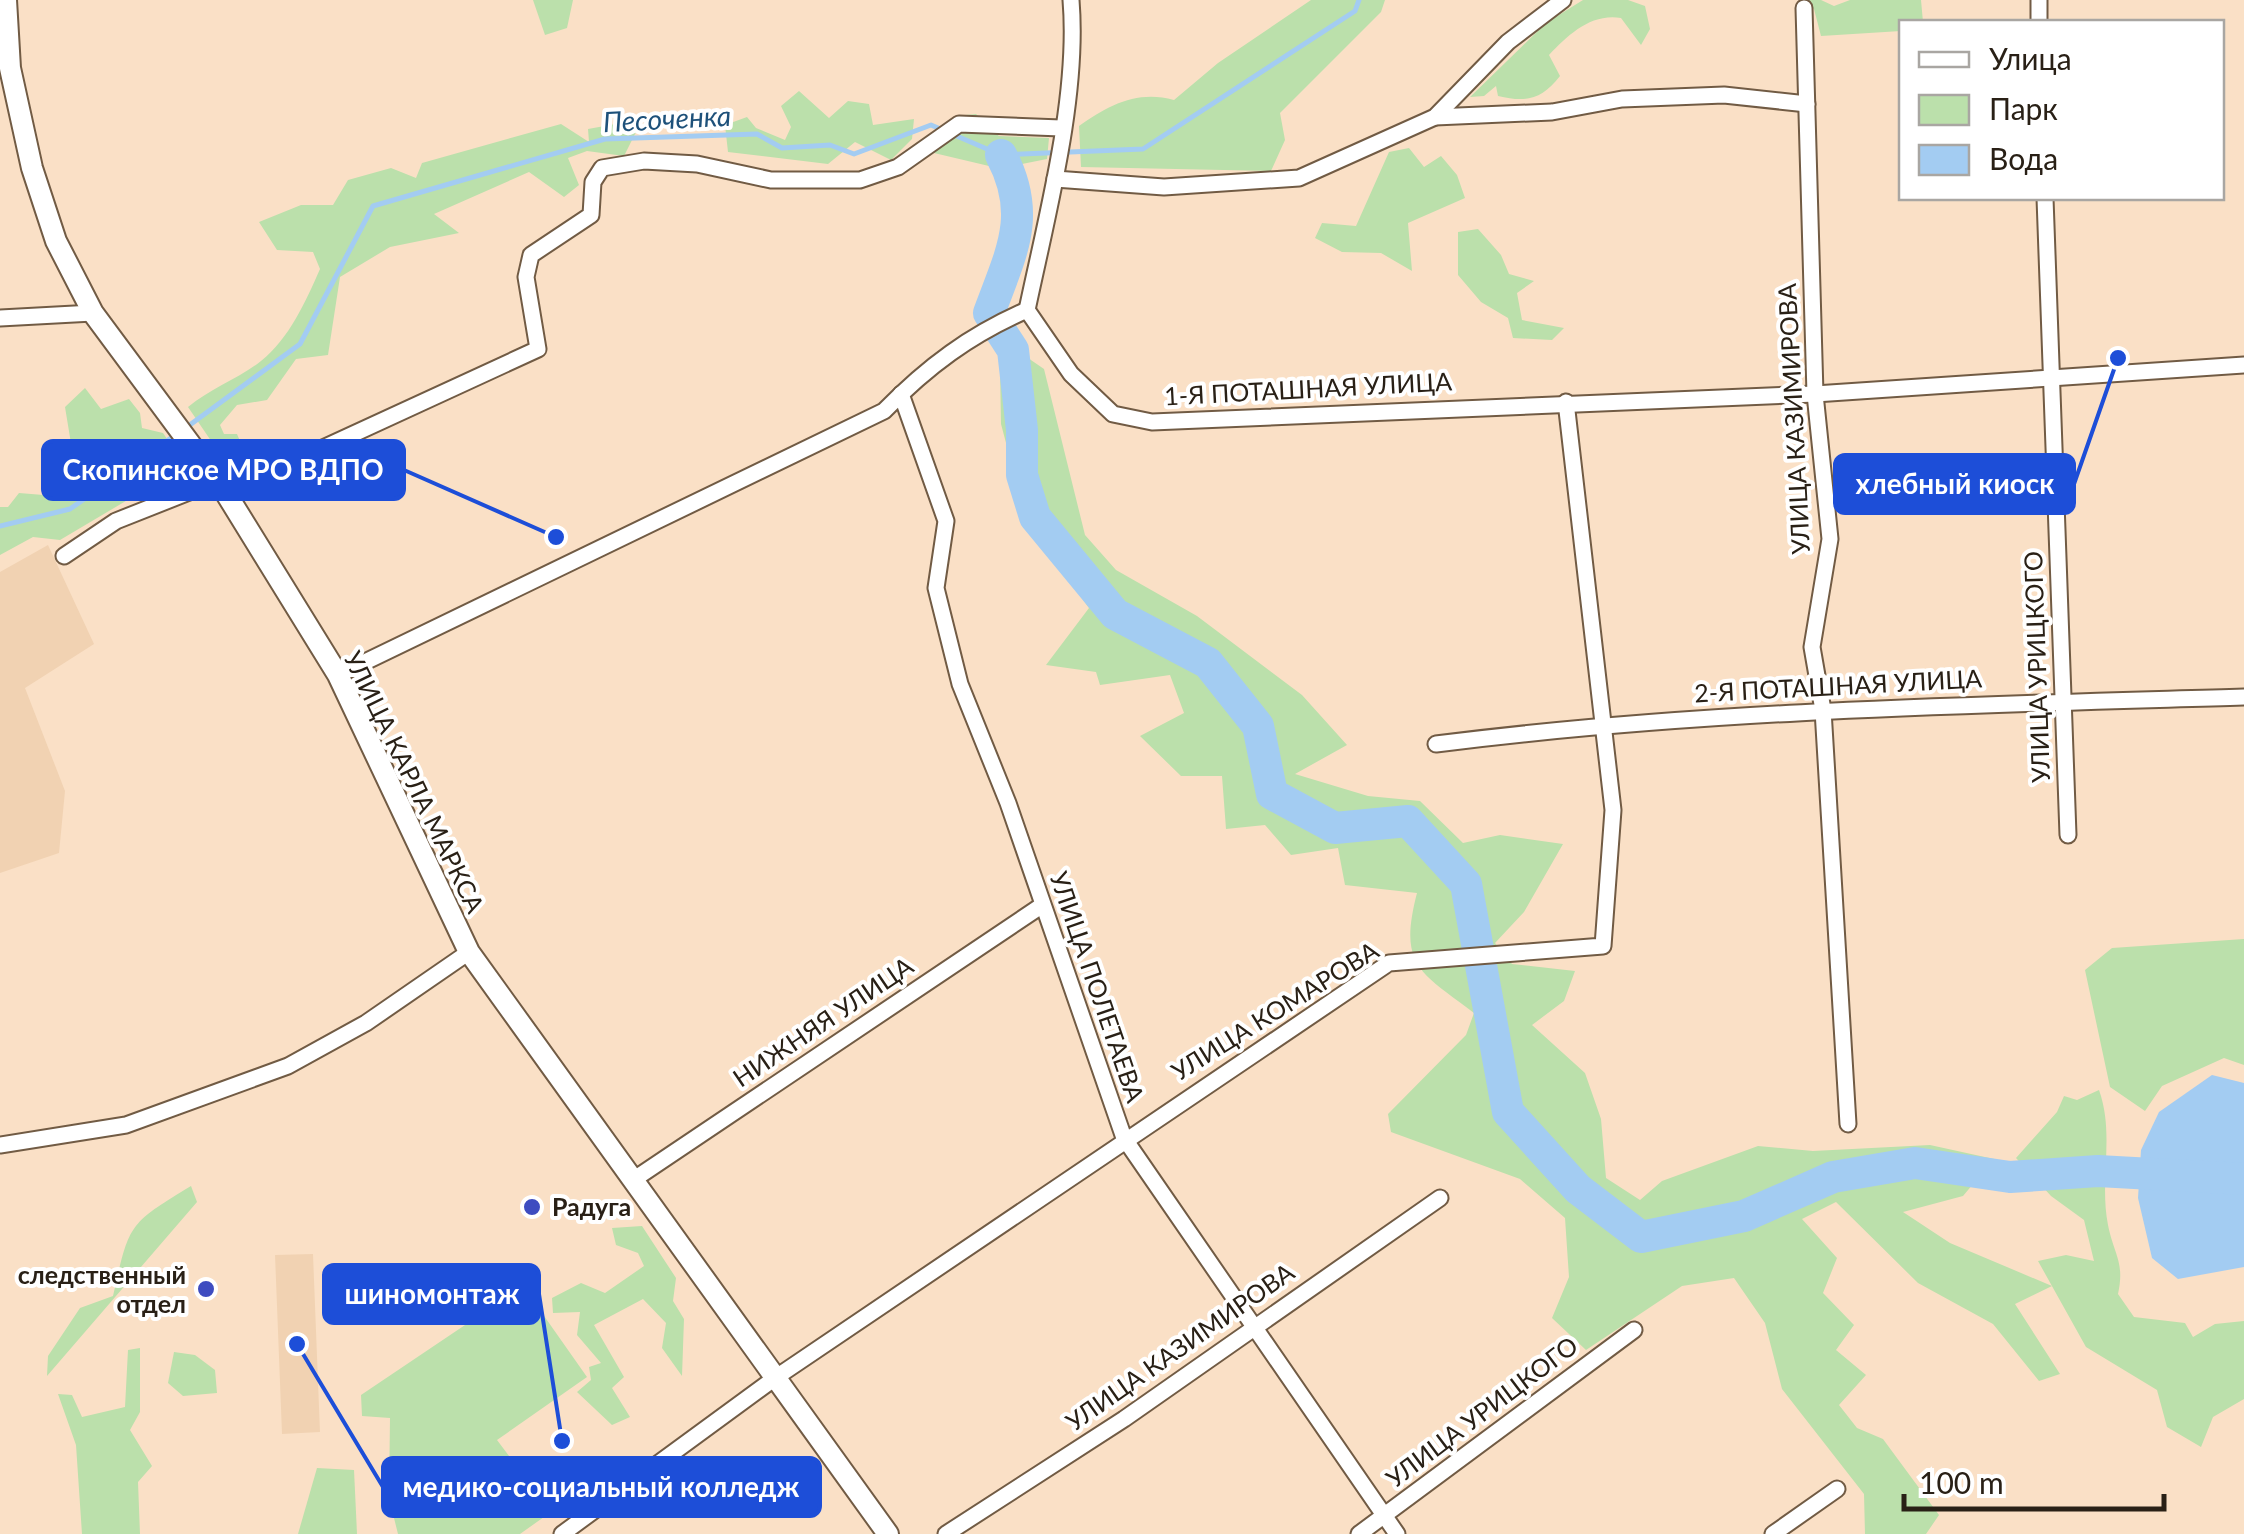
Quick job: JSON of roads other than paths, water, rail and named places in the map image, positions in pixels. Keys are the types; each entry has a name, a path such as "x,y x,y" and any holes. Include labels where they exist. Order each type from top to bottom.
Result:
{"main road":[{"name":"УЛИЦА КАРЛА МАРКСА","path":"6,0 10,68 32,168 56,242 93,312 217,481 338,675 469,952 888,1534"}],"street":[{"path":"338,675 884,411 926,368 976,332 1028,310 1055,179 1074,29 1071,0"},
{"path":"1055,179 1164,188 1299,178 1435,117 1508,42 1563,0"},
{"name":"УЛИЦА КАЗИМИРОВА","path":"1804,8 1815,394 1830,539 1812,647 1823,710 1848,1124"},
{"path":"1435,117 1552,112 1622,99 1724,95 1807,104"},
{"path":"64,556 116,521 217,481 236,488 538,348 526,278 531,255 591,215 593,182 602,168 644,161 697,164 771,180 860,180 898,167 958,124 1061,128"},
{"name":"УЛИЦА УРИЦКОГО","path":"2045,200 2068,835"},
{"name":"1-Я ПОТАШНАЯ УЛИЦА","path":"1028,310 1071,374 1113,414 1152,422 1815,394 2244,364"},
{"path":"0,318 93,312"},
{"name":"УЛИЦА ПОЛЕТАЕВА","path":"901,394 946,521 936,588 960,684 1008,803 1124,1138 1257,1325 1397,1534"},
{"name":"УЛИЦА КОМАРОВА","path":"562,1534 775,1378 1124,1138 1390,963 1604,946 1613,810 1566,402"},
{"name":"2-Я ПОТАШНАЯ УЛИЦА","path":"1436,744 1602,723 1823,710 2244,697"},
{"name":"НИЖНЯЯ УЛИЦА","path":"633,1180 1041,906"},
{"path":"0,1145 126,1125 288,1066 366,1023 469,952"},
{"name":"УЛИЦА КАЗИМИРОВА","path":"946,1534 1124,1419 1440,1198"},
{"name":"УЛИЦА УРИЦКОГО","path":"1360,1534 1634,1330"},
{"path":"1772,1534 1836,1489"}],"water":[{"path":"2212,1075 2244,1083 2244,1267 2178,1279 2152,1258 2138,1198 2141,1150 2159,1112"}],"waterway":[{"name":"Песоченка","path":"187,427 300,344 373,206 605,139 757,134 782,148 830,145 854,154 931,125 1001,155 1143,149 1355,11 1359,0"},
{"path":"1001,155 1011,177 1017,216 1011,252 989,313 1013,350 1022,430 1022,475 1035,517 1115,614 1208,663 1258,726 1272,794 1335,828 1408,821 1466,884 1508,1112 1578,1189 1641,1237 1744,1216 1833,1177 1915,1163 2010,1177 2098,1171 2244,1179"},
{"name":"Песоченка","path":"0,526 70,509 178,433"}],"place":[{"name":"хлебный киоск","path":"2118,358"},
{"name":"Скопинское МРО ВДПО","path":"556,537"},
{"name":"Радуга","path":"532,1207"},
{"name":"следственный отдел","path":"206,1289"},
{"name":"медико-социальный колледж","path":"297,1344"},
{"name":"шиномонтаж","path":"562,1441"}]}
